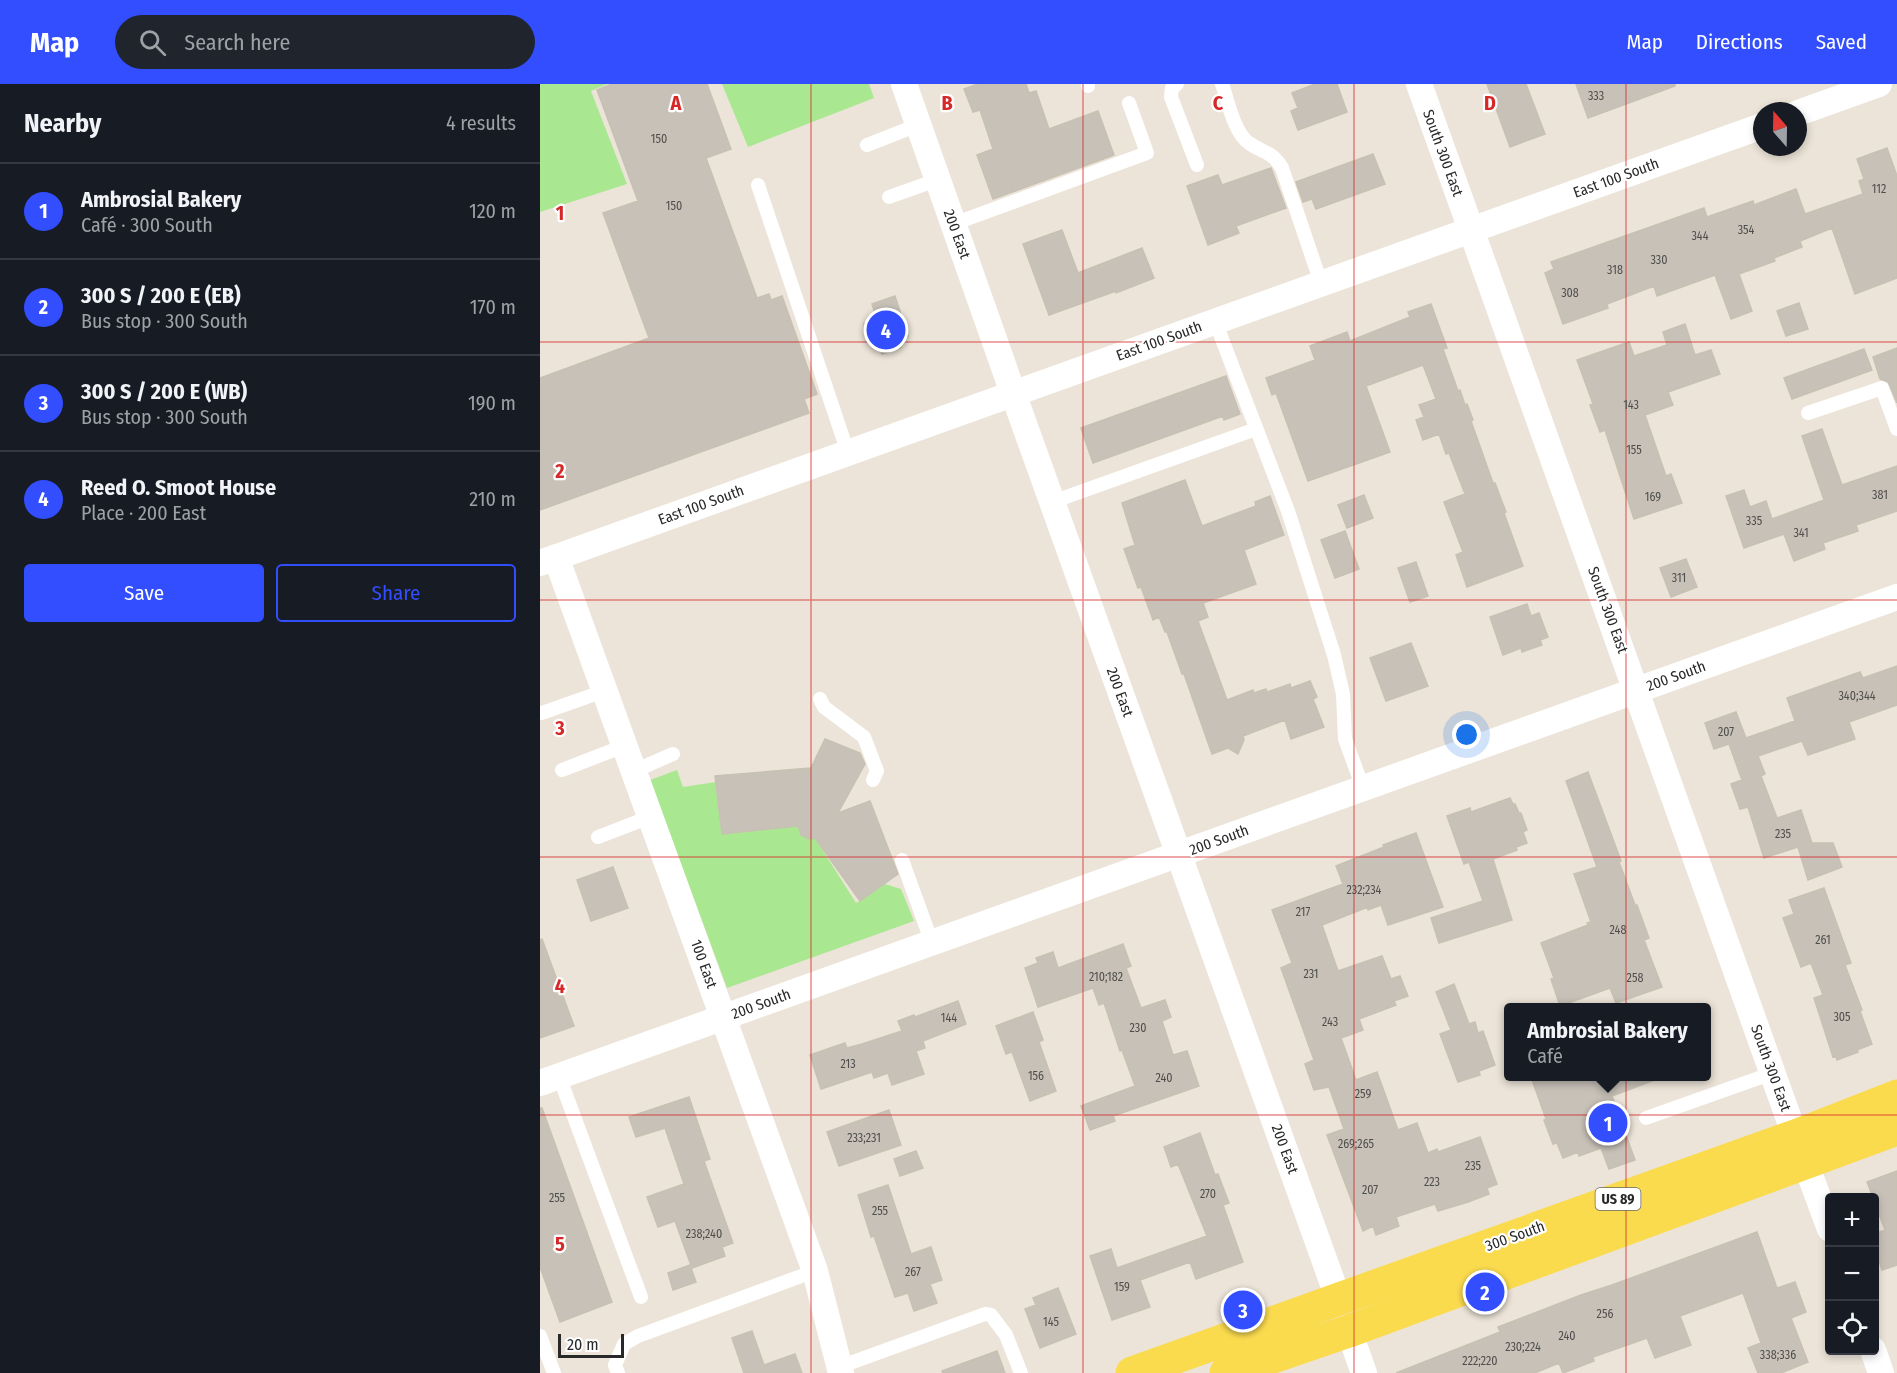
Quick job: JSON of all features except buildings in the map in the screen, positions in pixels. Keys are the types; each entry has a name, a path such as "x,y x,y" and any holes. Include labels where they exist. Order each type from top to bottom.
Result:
{"main road":[{"name":"300 South","path":"1226,1373 1349,1331 1800,1149 1897,1096"},
{"name":"300 South","path":"1132,1373 1338,1298 1800,1149 1897,1128"}],"street":[{"name":"200 East","path":"904,84 1338,1298"},
{"name":"South 300 East","path":"1419,84 1825,1216"},
{"path":"1807,110 1879,84"},
{"name":"East 100 South","path":"548,560 1753,129"},
{"name":"100 East","path":"548,560 604,691 815,1271 840,1370"},
{"name":"200 South","path":"550,1080 1897,597"},
{"path":"1349,1331 1364,1373"},
{"path":"1875,1355 1881,1373"}],"lane":[{"path":"1177,84 1172,88 1171,98 1197,165"},
{"path":"1221,84 1239,133 1249,143 1275,158 1282,168 1321,284"},
{"path":"953,224 1147,153 1129,103"},
{"path":"867,145 918,125"},
{"path":"889,198 937,180"},
{"path":"758,185 848,453"},
{"path":"1215,321 1288,511 1334,655 1343,694 1345,739 1363,788"},
{"path":"1808,413 1882,388 1897,429"},
{"path":"1052,502 1256,429"},
{"path":"542,713 604,691"},
{"path":"820,699 824,707 864,737 877,771 873,780"},
{"path":"562,770 624,746"},
{"path":"634,771 673,754"},
{"path":"598,837 650,817"},
{"path":"902,860 933,943"},
{"path":"1646,1118 1773,1073"},
{"path":"550,1080 641,1297"},
{"path":"618,1373 615,1365 624,1344 638,1336 815,1271"},
{"path":"840,1370 985,1314 991,1315 1006,1335 1021,1373"},
{"path":"540,1336 554,1373"}],"green space":[{"path":"540,84 607,84 591,91 627,184 540,212"},
{"path":"722,84 869,84 874,98 748,147"},
{"path":"677,770 683,787 716,782 722,834 798,826 801,835 809,839 815,838 856,903 885,884 901,889 914,921 727,988 650,780"}],"place":[{"name":"Reed O. Smoot House","path":"886,330"},
{"name":"Ambrosial Bakery","path":"1608,1123"},
{"name":"300 S / 200 E (EB)","path":"1485,1292"},
{"name":"300 S / 200 E (WB)","path":"1243,1310"}]}
